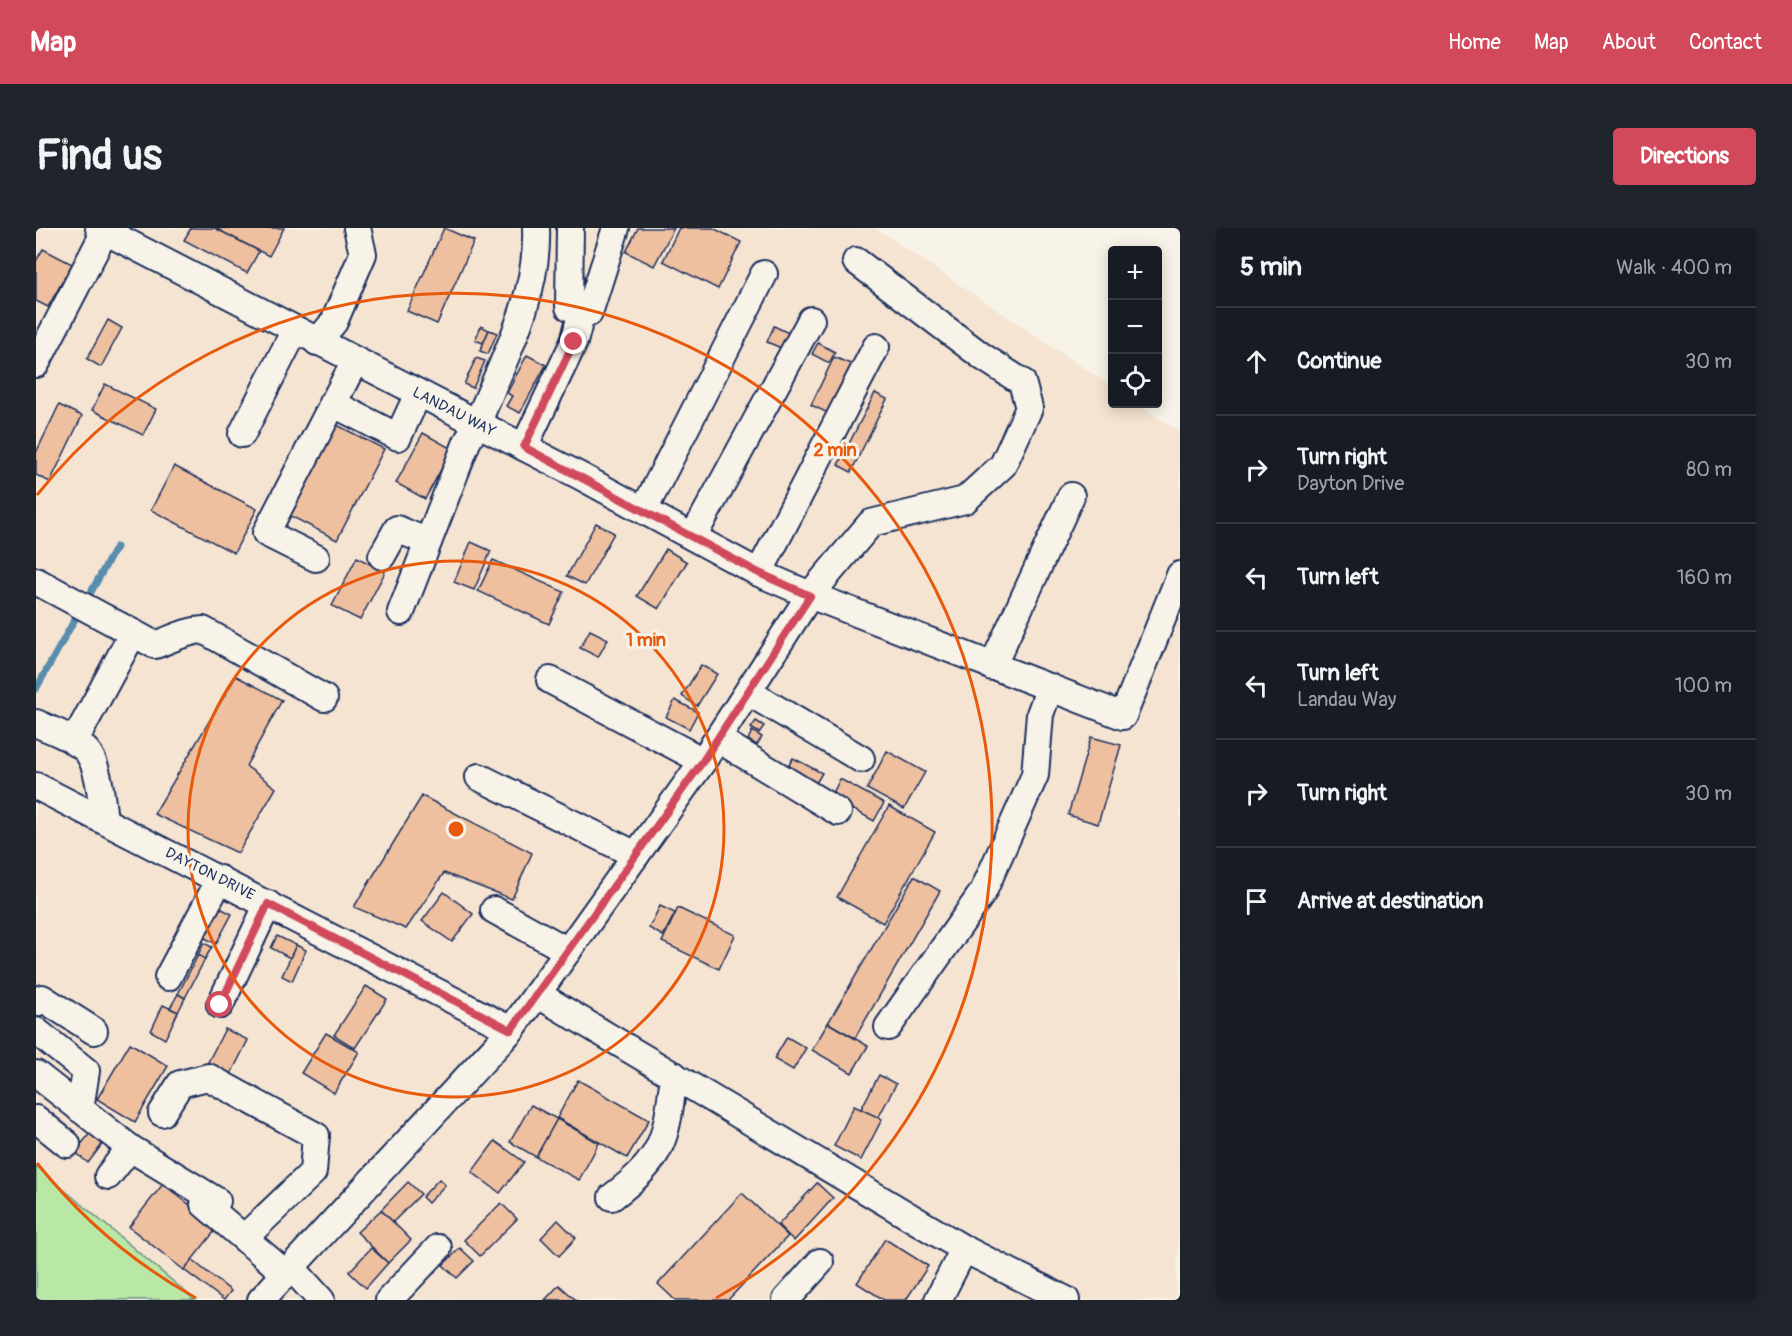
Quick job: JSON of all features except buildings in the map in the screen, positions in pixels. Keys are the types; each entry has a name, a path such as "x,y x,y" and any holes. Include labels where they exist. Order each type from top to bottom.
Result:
{"lane":[{"path":"317,342 334,322 363,254 357,228"},
{"path":"401,612 467,442 477,424 529,295 537,248 536,228"},
{"path":"570,228 568,307 589,313 616,228"},
{"path":"36,364 102,230"},
{"name":"LANDAU WAY","path":"102,230 524,447 759,573 810,596 1123,716 1180,575"},
{"path":"261,1300 511,1030 703,761 810,596 871,523 965,500 1003,465 1029,408 1022,381 983,357 856,261"},
{"path":"644,510 764,274"},
{"path":"524,447 574,342 582,311"},
{"path":"693,537 812,320"},
{"path":"242,434 295,330"},
{"path":"759,573 876,347"},
{"path":"316,558 266,533 355,361"},
{"path":"332,403 398,437 418,394"},
{"path":"992,667 1071,496"},
{"path":"382,556 397,529 428,542"},
{"path":"36,580 155,645 187,630 203,630 324,698"},
{"path":"74,742 133,633"},
{"path":"550,680 703,761"},
{"path":"888,1027 983,892 1035,776 1040,714 1050,687"},
{"path":"748,692 861,759"},
{"path":"36,723 74,742 89,753 104,819"},
{"path":"718,739 838,812"},
{"path":"479,777 636,855"},
{"name":"DAYTON DRIVE","path":"36,786 511,1030"},
{"path":"168,977 220,879"},
{"path":"220,1005 268,904"},
{"path":"494,910 568,951"},
{"path":"537,994 964,1249 1066,1300"},
{"path":"36,1003 42,998 94,1031"},
{"path":"36,1031 86,1071 80,1109"},
{"path":"36,1074 130,1148 210,1202 244,1238 289,1271 321,1300"},
{"path":"612,1197 639,1176 657,1155 666,1134 674,1076"},
{"path":"162,1113 180,1084 208,1077 316,1136 313,1172 244,1238"},
{"path":"36,1119 67,1144"},
{"path":"108,1176 130,1148"},
{"path":"389,1300 438,1248"},
{"path":"938,1300 964,1249"},
{"path":"786,1300 820,1262"}],"shaded area":[{"path":"36,228 875,228 1108,384 1108,408 1143,408 1180,432 1180,1210 1175,1300 195,1300 36,1166"}],"green space":[{"path":"36,1166 195,1300 36,1300"}],"waterway":[{"path":"86,601 116,547"},
{"path":"36,689 80,610"}],"route":[{"path":"220,1005 268,904 511,1030 703,761 810,596 759,573 524,447 574,342"}]}
